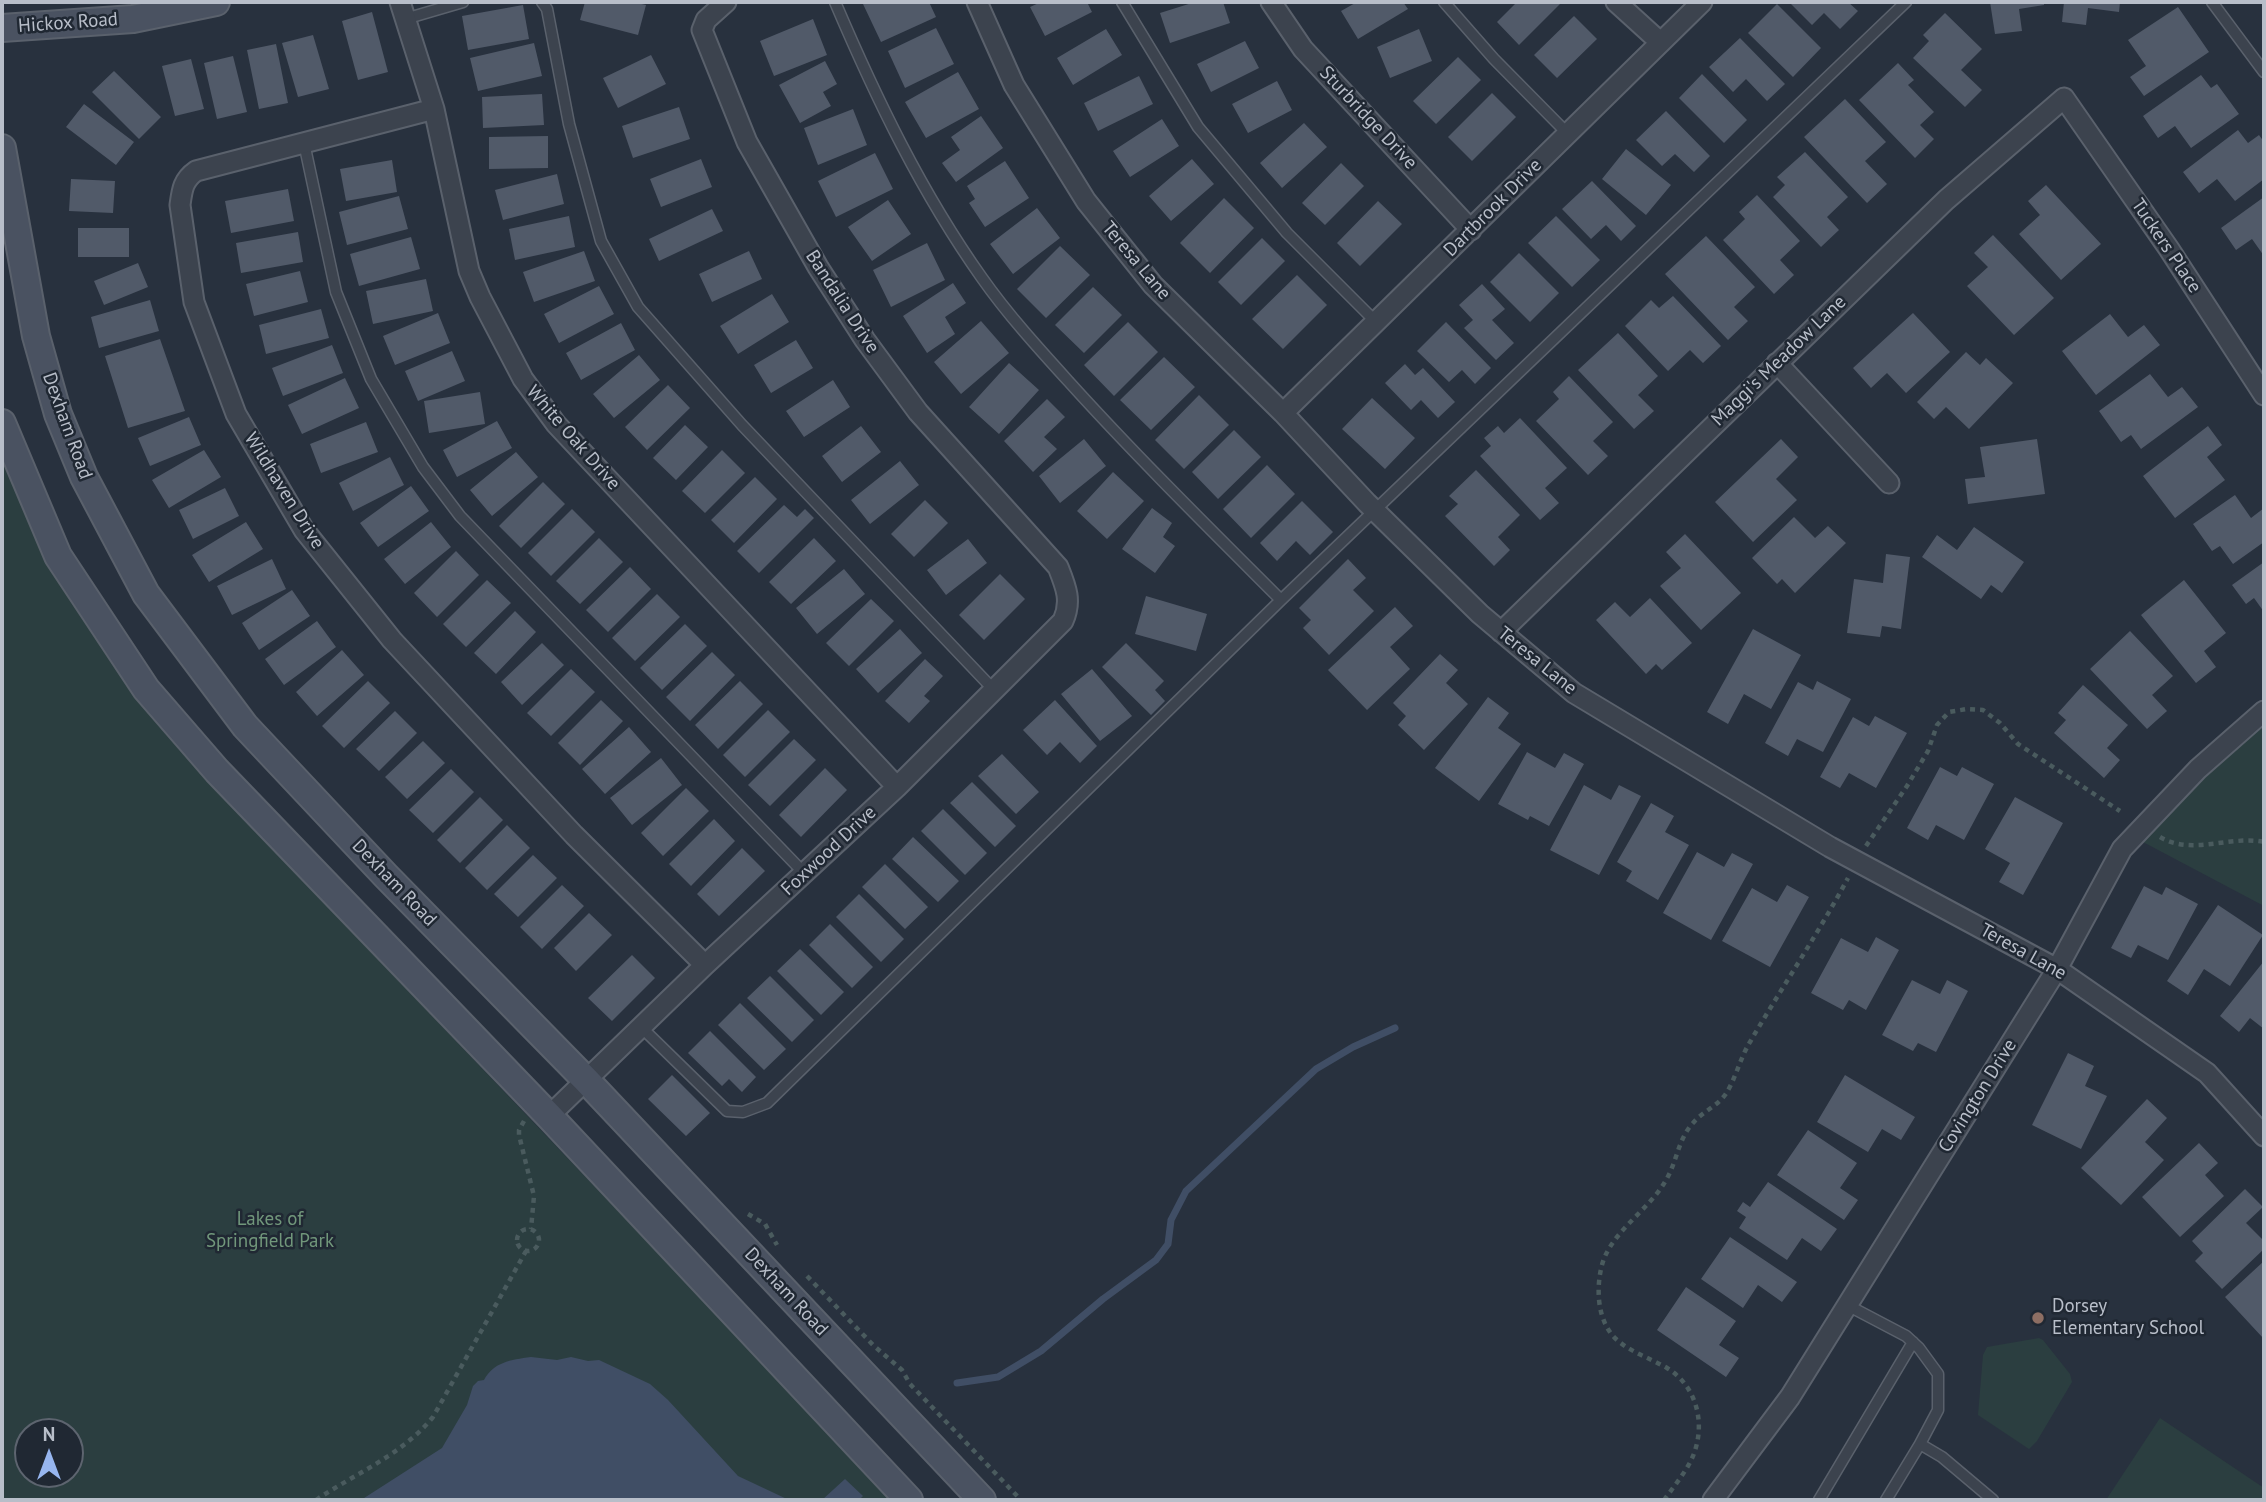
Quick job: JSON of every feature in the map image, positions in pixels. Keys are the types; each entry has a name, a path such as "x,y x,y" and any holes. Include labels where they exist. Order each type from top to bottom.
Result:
{"street":[{"name":"Hickox Road","path":"2,28 133,19 216,2"},
{"name":"Bandalia Drive","path":"725,2 706,20 702,30 707,46 747,142 818,267 864,340 918,412 1058,567"},
{"name":"Teresa Lane","path":"977,2 1014,85 1086,201 1153,285 1283,412 1376,511 1480,614 1574,693 1830,846 2057,969 2207,1073 2264,1136"},
{"name":"Sturbridge Drive","path":"1271,2 1304,49 1471,230"},
{"path":"1616,2 1660,42"},
{"name":"Dartbrook Drive","path":"1283,412 1702,2"},
{"name":"White Oak Drive","path":"403,10 434,109 469,271 523,379 556,424 897,787"},
{"name":"Maggi's Meadow Lane","path":"1501,632 1946,200 2064,98"},
{"name":"Tuckers Place","path":"2064,98 2169,249 2264,395"},
{"name":"Wildhaven Drive","path":"434,109 196,172 188,177 182,189 180,205 194,302 236,414 304,530 392,640 574,835 705,965"},
{"name":"Dexham Road","path":"2,148 36,336 58,414 84,477 146,594 245,726 386,876 586,1080 982,1500"},
{"path":"1777,363 1889,483"},
{"path":"2,423 58,556 146,689 217,771 544,1111 909,1500"},
{"name":"Foxwood Drive","path":"544,1111 586,1080 705,965 897,787 1063,621 1068,610 1068,592 1058,567"},
{"name":"Covington Drive","path":"1713,1500 1790,1397 2057,969 2122,849 2198,769 2264,711"}],"lane":[{"path":"403,10 463,2"},
{"path":"542,2 547,9 569,124 601,242 638,307 742,425 994,690"},
{"path":"835,2 867,76 915,172 982,279 1044,354 1132,452 1281,600"},
{"path":"1122,2 1198,127 1287,233 1376,322"},
{"path":"1444,2 1494,59 1568,134"},
{"path":"641,1027 727,1111 743,1112 767,1103 1281,600 1906,2"},
{"path":"2212,2 2264,72"},
{"path":"303,143 336,292 371,379 423,467 460,516 804,873"},
{"path":"1847,1305 1906,1336 1938,1374 1938,1410 1886,1500"},
{"path":"1819,1500 1913,1342"},
{"path":"1920,1444 1942,1457 1993,1500"}],"path":[{"path":"1870,838 1928,751 1937,725 1948,712 1967,709 1983,710 2000,723 2018,744 2120,811"},
{"path":"2160,837 2172,844 2184,846 2215,842 2264,842"},
{"path":"1664,1500 1690,1464 1698,1439 1699,1413 1691,1391 1669,1369 1640,1355 1616,1339 1603,1322 1598,1293 1601,1267 1611,1244 1652,1202 1668,1178 1681,1141 1693,1123 1727,1093 1749,1044 1843,887"},
{"path":"530,1229 534,1196 519,1130 520,1125 544,1111"},
{"path":"740,1206 750,1216 765,1224 776,1244 785,1253"},
{"path":"316,1500 399,1450 425,1427 526,1251 535,1248 538,1236 530,1229 523,1230 517,1239 519,1247 526,1251"},
{"path":"802,1271 873,1345 902,1370 910,1384 1021,1500"}],"green space":[{"name":"Lakes of Springfield Park","path":"2,441 39,533 239,813 893,1500 2,1500"},
{"path":"2264,718 2264,906 2143,842"},
{"path":"2039,1338 2070,1374 2072,1382 2037,1441 2029,1449 1978,1415 1983,1355 1987,1347"},
{"path":"2160,1418 2264,1488 2262,1500 2106,1500"}],"water":[{"path":"531,1357 599,1360 650,1384 738,1476 789,1500 361,1500 442,1448 478,1381 484,1380 493,1369 503,1363"},
{"path":"845,1479 863,1496 859,1500 822,1500"}],"building":[{"path":"585,2 633,2 646,5 638,35 580,20"},
{"path":"929,2 936,17 881,42 863,4"},
{"path":"1041,2 1087,2 1092,12 1045,36 1030,7"},
{"path":"1195,2 1223,2 1230,23 1170,43 1160,13"},
{"path":"1357,2 1403,2 1408,9 1358,39 1341,11"},
{"path":"1517,2 1562,2 1519,45 1497,22"},
{"path":"1789,2 1848,2 1858,11 1840,29 1824,13 1812,25"},
{"path":"1990,2 2044,2 2044,5 2019,9 2022,31 1995,34"},
{"path":"2064,2 2120,2 2119,12 2088,8 2086,25 2062,22"},
{"path":"1777,4 1821,48 1793,77 1748,33"},
{"path":"523,5 529,39 468,50 462,16"},
{"path":"2178,7 2209,52 2144,96 2130,77 2146,66 2128,40"},
{"path":"372,12 388,72 358,80 342,21"},
{"path":"1945,13 1982,49 1961,70 1982,90 1965,107 1913,58 1929,41 1923,35"},
{"path":"1574,16 1597,39 1557,78 1534,55"},
{"path":"813,19 827,55 774,76 760,41"},
{"path":"936,28 954,64 905,88 888,51"},
{"path":"1106,29 1122,55 1073,85 1057,58"},
{"path":"1419,29 1432,61 1390,78 1377,47"},
{"path":"313,35 329,89 298,97 282,43"},
{"path":"1740,38 1785,84 1767,101 1746,79 1733,92 1709,67"},
{"path":"1245,41 1259,68 1211,92 1197,64"},
{"path":"534,43 542,76 478,91 470,58"},
{"path":"276,44 288,103 259,109 247,50"},
{"path":"651,55 666,84 618,108 603,78"},
{"path":"233,56 247,112 217,119 204,63"},
{"path":"1458,57 1481,80 1436,124 1413,101"},
{"path":"191,59 204,109 175,116 162,66"},
{"path":"825,61 837,84 823,92 831,106 800,123 779,85"},
{"path":"1898,63 1914,80 1908,85 1934,112 1920,125 1934,139 1915,158 1859,100"},
{"path":"114,71 161,117 139,139 92,92"},
{"path":"958,72 979,109 926,138 905,102"},
{"path":"1702,74 1747,120 1724,143 1679,98"},
{"path":"2201,75 2211,88 2217,84 2239,114 2191,148 2175,126 2158,138 2143,116"},
{"path":"1139,76 1153,104 1098,131 1084,103"},
{"path":"1277,81 1292,110 1248,133 1232,104"},
{"path":"1492,93 1516,117 1472,161 1448,137"},
{"path":"542,94 544,125 483,128 482,97"},
{"path":"1845,99 1886,142 1865,161 1887,184 1867,203 1804,137"},
{"path":"84,104 134,142 116,165 66,127"},
{"path":"679,107 690,139 633,158 622,126"},
{"path":"853,109 867,145 818,165 804,128"},
{"path":"1666,111 1710,156 1694,172 1675,154 1662,166 1636,140"},
{"path":"981,116 1003,148 956,182 942,163 960,150 951,137"},
{"path":"1162,119 1179,146 1130,177 1113,151"},
{"path":"1304,123 1327,147 1282,188 1260,163"},
{"path":"2238,130 2248,143 2259,135 2264,142 2264,179 2235,201 2217,179 2199,193 2183,172"},
{"path":"548,136 548,168 489,169 489,137"},
{"path":"1626,149 1671,185 1646,215 1602,179"},
{"path":"1805,152 1848,197 1827,217 1839,230 1821,247 1773,197 1785,185 1777,177"},
{"path":"875,153 893,189 836,217 818,181"},
{"path":"701,159 712,187 661,207 650,179"},
{"path":"1192,159 1214,184 1171,221 1149,196"},
{"path":"392,160 397,192 346,201 340,169"},
{"path":"1005,161 1029,198 985,227 969,203 975,199 967,186"},
{"path":"1341,163 1364,186 1325,225 1302,203"},
{"path":"557,174 564,204 503,220 495,190"},
{"path":"71,179 115,181 113,213 69,211"},
{"path":"1592,181 1636,226 1621,241 1606,225 1591,239 1562,209"},
{"path":"2046,185 2101,244 2061,280 2019,234 2040,215 2028,201"},
{"path":"288,189 294,221 231,233 225,201"},
{"path":"1757,195 1800,241 1780,260 1794,275 1774,294 1723,240 1745,219 1739,212"},
{"path":"399,196 408,229 347,245 339,212"},
{"path":"2264,197 2264,256 2252,239 2236,250 2221,228"},
{"path":"1224,198 1254,228 1210,273 1180,243"},
{"path":"888,200 911,234 872,261 848,227"},
{"path":"1378,201 1402,224 1360,266 1337,243"},
{"path":"1037,208 1060,238 1013,274 990,244"},
{"path":"712,209 723,231 659,261 649,239"},
{"path":"569,216 575,247 515,260 509,229"},
{"path":"1556,216 1600,260 1572,287 1528,243"},
{"path":"78,228 129,228 129,257 78,257"},
{"path":"298,232 303,262 241,273 236,243"},
{"path":"1993,235 2054,298 2014,335 1967,286 1988,267 1974,253"},
{"path":"1706,236 1755,287 1734,307 1748,321 1728,340 1665,274"},
{"path":"411,237 420,269 359,286 350,254"},
{"path":"1262,238 1285,261 1241,305 1218,282"},
{"path":"927,243 945,280 891,307 873,270"},
{"path":"1060,246 1090,275 1046,318 1017,289"},
{"path":"584,251 595,281 534,302 523,272"},
{"path":"749,251 762,279 712,302 699,274"},
{"path":"1519,253 1559,293 1530,322 1490,282"},
{"path":"138,263 148,287 104,305 94,281"},
{"path":"300,271 308,302 254,316 246,284"},
{"path":"1297,275 1327,305 1283,349 1252,319"},
{"path":"426,279 433,311 373,324 366,291"},
{"path":"953,283 966,303 945,317 955,334 927,353 903,316"},
{"path":"1482,284 1505,309 1492,320 1514,343 1496,360 1464,328 1473,320 1459,305"},
{"path":"599,286 614,314 559,343 544,314"},
{"path":"1093,287 1122,315 1084,353 1055,325"},
{"path":"772,294 789,322 738,354 720,326"},
{"path":"1673,296 1721,346 1703,363 1690,350 1668,371 1625,326 1651,300 1659,308"},
{"path":"150,300 159,331 99,348 91,317"},
{"path":"321,309 329,338 266,354 259,325"},
{"path":"438,313 450,343 395,365 383,336"},
{"path":"1913,313 1950,352 1906,393 1887,373 1871,388 1853,368"},
{"path":"2110,314 2128,337 2144,325 2160,345 2096,395 2062,351"},
{"path":"981,321 1009,353 961,394 934,362"},
{"path":"1128,322 1158,352 1114,396 1084,365"},
{"path":"1446,322 1491,368 1475,384 1462,370 1449,382 1417,351"},
{"path":"621,323 635,350 581,380 566,353"},
{"path":"1618,333 1658,376 1638,395 1654,411 1634,429 1578,370"},
{"path":"160,339 185,411 128,428 105,356"},
{"path":"796,340 813,368 771,393 754,365"},
{"path":"332,345 343,373 283,396 272,368"},
{"path":"452,351 465,381 418,401 405,371"},
{"path":"1966,352 1980,365 1986,358 2013,383 1969,429 1946,407 1934,419 1917,402"},
{"path":"639,355 660,380 614,418 593,394"},
{"path":"1164,357 1195,387 1151,430 1120,400"},
{"path":"1009,363 1039,390 999,434 969,407"},
{"path":"1405,364 1415,375 1423,368 1455,402 1438,418 1421,400 1411,410 1385,383"},
{"path":"2150,374 2168,397 2182,387 2198,407 2141,449 2131,435 2121,442 2099,411"},
{"path":"1569,376 1613,422 1593,441 1608,456 1588,475 1536,421 1559,399 1553,392"},
{"path":"345,378 359,408 302,434 288,405"},
{"path":"833,380 850,407 804,437 786,411"},
{"path":"668,385 690,408 647,450 625,427"},
{"path":"480,392 485,424 429,433 424,401"},
{"path":"1199,395 1229,425 1184,469 1155,440"},
{"path":"1372,398 1415,438 1385,469 1342,429"},
{"path":"1047,399 1065,417 1044,437 1057,449 1033,472 1004,441"},
{"path":"189,417 201,445 150,466 138,438"},
{"path":"1520,418 1567,468 1545,488 1559,503 1540,520 1480,456 1491,446 1484,438 1498,426 1504,433"},
{"path":"497,421 512,448 457,477 443,450"},
{"path":"366,422 378,452 321,473 310,444"},
{"path":"685,425 708,447 676,480 653,458"},
{"path":"861,426 881,452 842,482 822,456"},
{"path":"2208,426 2222,445 2207,457 2225,480 2175,518 2143,476"},
{"path":"1234,430 1261,457 1218,499 1192,472"},
{"path":"1084,439 1106,466 1060,503 1039,476"},
{"path":"1781,439 1798,457 1776,479 1797,500 1753,542 1715,502"},
{"path":"2037,439 2045,494 1968,504 1965,479 1985,477 1980,447"},
{"path":"204,450 221,477 169,508 152,480"},
{"path":"722,450 745,473 705,513 682,491"},
{"path":"516,452 538,477 492,516 470,490"},
{"path":"390,457 404,485 353,511 339,483"},
{"path":"900,461 919,485 870,524 851,500"},
{"path":"1267,465 1295,494 1251,538 1223,509"},
{"path":"1476,470 1520,515 1498,537 1510,550 1494,566 1445,516 1458,504 1449,496"},
{"path":"1113,472 1144,501 1107,539 1077,511"},
{"path":"755,477 777,499 734,543 711,520"},
{"path":"543,482 565,504 521,548 499,526"},
{"path":"411,486 429,511 378,547 360,523"},
{"path":"225,488 239,516 193,539 179,510"},
{"path":"2235,495 2251,518 2264,508 2264,542 2233,564 2220,546 2212,551 2193,524"},
{"path":"925,500 948,523 914,557 891,534"},
{"path":"1302,501 1333,532 1310,555 1296,541 1277,561 1260,543"},
{"path":"784,505 797,517 805,509 814,518 759,573 737,551"},
{"path":"1152,508 1172,523 1163,537 1175,546 1155,573 1122,549"},
{"path":"572,509 595,532 551,576 528,553"},
{"path":"1794,517 1815,538 1828,526 1846,543 1795,593 1782,579 1777,584 1752,558"},
{"path":"246,522 263,549 209,582 192,555"},
{"path":"431,522 451,547 405,584 384,559"},
{"path":"1974,527 2024,562 2002,593 1991,585 1981,599 1922,557 1937,535 1957,550"},
{"path":"1685,534 1741,593 1701,630 1660,586 1681,568 1666,552"},
{"path":"599,538 623,562 580,604 556,581"},
{"path":"814,538 836,561 791,604 769,582"},
{"path":"968,539 987,563 946,595 927,570"},
{"path":"456,551 479,575 437,617 414,593"},
{"path":"1886,554 1910,557 1901,629 1882,626 1880,637 1847,633 1854,579 1883,583"},
{"path":"272,559 286,589 232,615 217,586"},
{"path":"1348,559 1366,578 1353,590 1374,611 1329,655 1303,628 1311,620 1299,608"},
{"path":"2264,562 2264,612 2254,598 2246,604 2232,585"},
{"path":"630,567 651,589 608,632 586,610"},
{"path":"844,569 865,594 817,634 796,608"},
{"path":"1000,574 1025,599 984,640 959,615"},
{"path":"487,580 511,603 466,647 443,624"},
{"path":"2184,580 2226,633 2204,651 2216,667 2196,683 2141,615"},
{"path":"292,590 310,616 259,650 242,623"},
{"path":"657,594 680,617 635,661 612,638"},
{"path":"1146,596 1207,614 1196,651 1135,634"},
{"path":"1650,598 1692,643 1662,670 1656,664 1646,674 1596,620 1615,602 1630,617"},
{"path":"871,599 894,621 849,666 826,643"},
{"path":"1395,607 1413,626 1390,647 1410,669 1367,710 1328,670"},
{"path":"515,611 536,632 496,674 474,653"},
{"path":"317,621 336,647 284,685 265,659"},
{"path":"685,624 707,646 662,690 640,668"},
{"path":"900,629 922,653 878,693 856,669"},
{"path":"1753,629 1801,655 1771,709 1744,694 1728,724 1707,712"},
{"path":"2130,631 2173,676 2152,695 2167,711 2147,729 2090,669"},
{"path":"542,643 564,665 522,705 501,682"},
{"path":"1126,643 1164,681 1155,690 1165,701 1151,715 1102,667"},
{"path":"342,650 364,675 317,716 296,692"},
{"path":"712,652 735,675 690,721 666,697"},
{"path":"1440,654 1458,670 1446,683 1468,704 1424,750 1398,725 1406,716 1393,703"},
{"path":"925,659 943,676 924,696 930,701 909,723 885,701"},
{"path":"571,669 595,692 551,736 527,713"},
{"path":"1092,669 1132,716 1100,741 1061,694"},
{"path":"368,681 390,703 344,748 322,726"},
{"path":"740,681 763,704 718,749 695,725"},
{"path":"1817,681 1851,699 1823,752 1797,739 1788,756 1765,743 1798,682 1813,690"},
{"path":"2083,685 2128,725 2107,748 2120,760 2104,778 2054,733 2066,720 2058,713"},
{"path":"1488,697 1509,713 1498,728 1521,744 1479,801 1435,768"},
{"path":"601,700 623,721 580,765 558,743"},
{"path":"1055,700 1097,746 1080,763 1060,742 1047,755 1023,730"},
{"path":"768,710 790,732 745,777 723,755"},
{"path":"395,711 417,733 379,771 356,749"},
{"path":"1875,716 1907,733 1876,788 1849,773 1840,788 1820,777 1853,717 1869,726"},
{"path":"629,727 651,752 605,794 582,769"},
{"path":"794,739 816,760 770,806 748,785"},
{"path":"423,741 445,763 407,799 385,777"},
{"path":"1527,752 1555,768 1564,753 1584,764 1549,826 1530,816 1528,820 1498,804"},
{"path":"1002,754 1039,792 1016,814 978,776"},
{"path":"661,758 682,785 632,825 610,798"},
{"path":"1940,767 1957,776 1962,767 1994,784 1964,840 1936,825 1928,840 1907,828"},
{"path":"825,768 847,790 801,837 779,815"},
{"path":"451,769 474,792 433,833 409,810"},
{"path":"972,782 1016,826 995,847 950,803"},
{"path":"1584,785 1611,800 1619,785 1641,796 1599,875 1550,850"},
{"path":"686,788 709,811 663,856 641,833"},
{"path":"480,797 503,820 460,863 437,840"},
{"path":"2015,797 2063,823 2023,895 1999,882 2010,863 1985,849"},
{"path":"1651,803 1674,816 1665,832 1689,845 1658,900 1626,881 1632,871 1617,862"},
{"path":"943,809 987,853 965,875 921,831"},
{"path":"714,819 735,841 691,886 669,864"},
{"path":"507,825 530,848 487,890 465,868"},
{"path":"913,837 959,881 938,902 892,859"},
{"path":"742,848 765,871 719,916 697,894"},
{"path":"1697,852 1724,867 1732,853 1753,864 1711,940 1663,913"},
{"path":"533,855 557,878 518,917 494,894"},
{"path":"885,864 928,907 905,929 862,887"},
{"path":"562,885 584,906 542,949 520,927"},
{"path":"1787,885 1809,897 1770,967 1722,941 1752,888 1777,902"},
{"path":"2144,886 2162,895 2166,887 2198,904 2168,960 2138,945 2131,958 2111,948"},
{"path":"859,894 904,939 881,962 836,917"},
{"path":"2218,905 2263,935 2230,986 2204,969 2188,995 2167,981"},
{"path":"589,913 612,935 576,971 554,948"},
{"path":"830,924 873,967 852,988 809,945"},
{"path":"1876,937 1899,950 1866,1010 1849,1000 1843,1010 1811,993 1841,938 1868,952"},
{"path":"800,949 844,992 821,1015 777,971"},
{"path":"632,955 655,978 612,1021 588,998"},
{"path":"2264,961 2264,1029 2250,1018 2239,1032 2220,1016"},
{"path":"770,976 814,1020 792,1042 747,998"},
{"path":"1912,980 1940,994 1947,980 1968,991 1936,1052 1918,1043 1913,1051 1882,1035"},
{"path":"740,1003 786,1049 764,1070 718,1025"},
{"path":"710,1031 756,1077 742,1092 729,1079 722,1086 688,1053"},
{"path":"2068,1053 2094,1066 2085,1086 2107,1096 2081,1149 2032,1125"},
{"path":"672,1075 710,1113 686,1136 648,1099"},
{"path":"1845,1075 1915,1117 1901,1140 1882,1129 1868,1152 1817,1122"},
{"path":"2147,1099 2167,1118 2145,1142 2164,1160 2121,1205 2081,1168"},
{"path":"1808,1130 1857,1163 1840,1188 1858,1200 1844,1220 1777,1175"},
{"path":"2199,1143 2218,1163 2205,1175 2224,1196 2180,1237 2142,1197"},
{"path":"1768,1182 1837,1229 1821,1251 1802,1238 1787,1260 1739,1228 1746,1217 1737,1211 1743,1202 1750,1207"},
{"path":"2245,1189 2263,1207 2246,1223 2264,1241 2264,1249 2222,1289 2195,1261 2203,1253 2192,1241"},
{"path":"1730,1237 1797,1282 1782,1302 1758,1285 1743,1308 1701,1279"},
{"path":"2264,1261 2264,1337 2263,1338 2225,1297"},
{"path":"1686,1287 1736,1321 1719,1345 1739,1358 1726,1377 1657,1330"}],"waterway":[{"path":"957,1383 998,1377 1041,1351 1103,1299 1156,1260 1168,1244 1171,1220 1186,1191 1316,1069 1353,1047 1395,1028"}],"place":[{"name":"Dorsey Elementary School","path":"2038,1318"}]}
